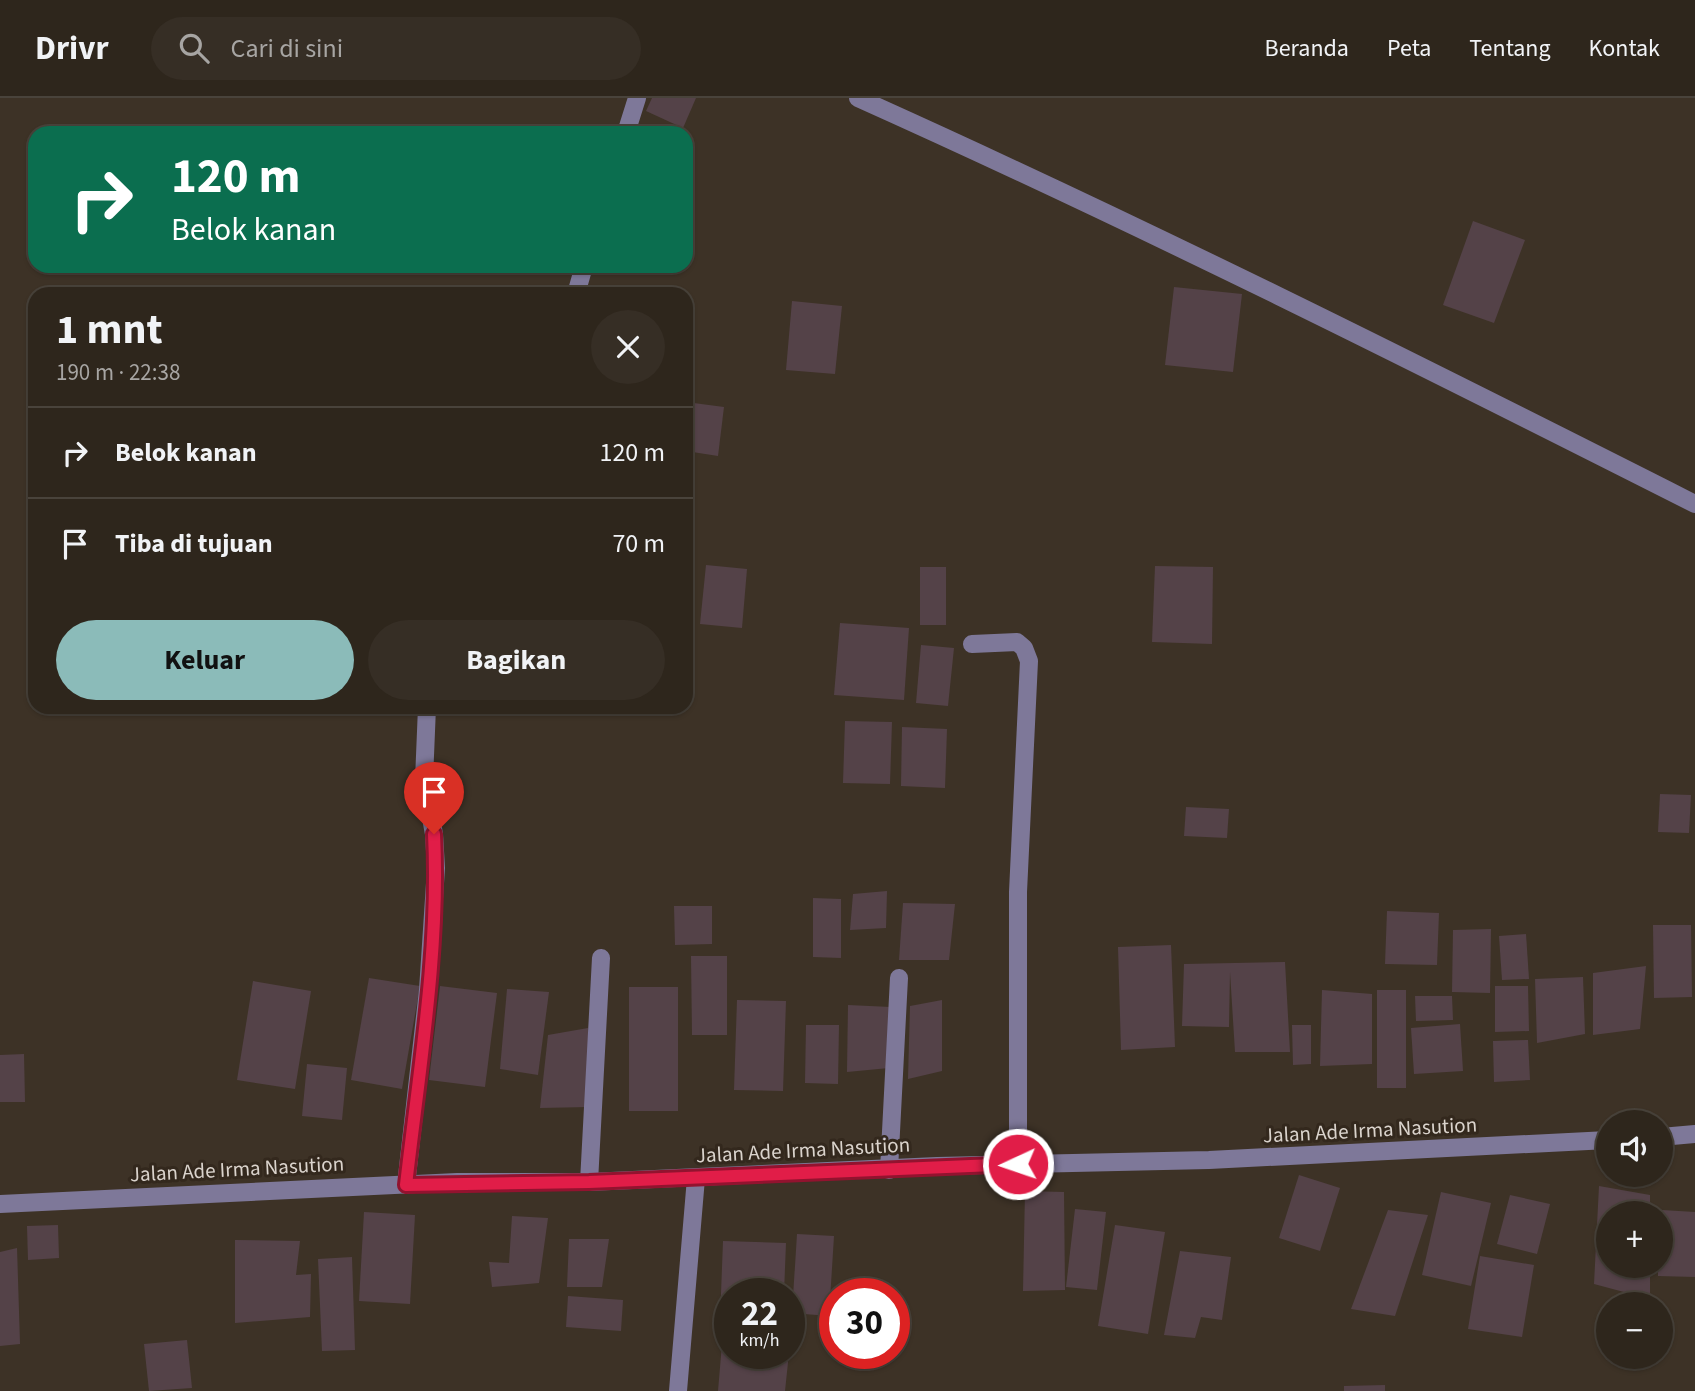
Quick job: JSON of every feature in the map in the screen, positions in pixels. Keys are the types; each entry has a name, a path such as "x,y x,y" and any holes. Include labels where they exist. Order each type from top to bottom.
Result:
{"street":[{"path":"628,126 637,98"},
{"path":"858,98 989,157 1389,349 1695,504"},
{"path":"972,644 1017,642 1024,648 1029,661 1018,892 1018,1164"},
{"path":"406,1185 428,990 436,869 434,834 424,779 427,714"},
{"path":"589,1182 601,958"},
{"path":"890,1170 899,978"},
{"path":"1673,1136 1695,1135"},
{"name":"Jalan Ade Irma Nasution","path":"0,1203 406,1185 589,1182 1018,1164 1223,1160 1596,1141"},
{"path":"678,1391 696,1178"}],"building":[{"path":"652,98 696,98 684,126 646,111"},
{"path":"1473,221 1525,240 1494,323 1443,305"},
{"path":"1174,287 1242,294 1233,372 1165,365"},
{"path":"792,301 842,306 835,374 786,370"},
{"path":"693,403 724,407 718,456 693,452"},
{"path":"706,565 747,569 742,628 700,624"},
{"path":"1155,566 1213,567 1212,644 1152,642"},
{"path":"920,567 946,567 946,625 920,625"},
{"path":"840,623 909,628 904,700 834,695"},
{"path":"921,645 954,648 948,706 916,703"},
{"path":"845,721 892,722 890,784 843,783"},
{"path":"902,727 947,729 945,788 901,786"},
{"path":"1660,794 1691,795 1689,833 1658,832"},
{"path":"1186,807 1229,809 1227,838 1184,836"},
{"path":"887,891 886,928 850,930 853,894"},
{"path":"813,898 841,899 841,958 813,957"},
{"path":"903,903 955,904 949,960 899,960"},
{"path":"674,906 712,906 712,944 675,945"},
{"path":"1387,911 1439,913 1437,965 1385,964"},
{"path":"1653,925 1691,925 1692,997 1654,998"},
{"path":"1491,929 1490,993 1452,992 1453,930"},
{"path":"1526,934 1529,979 1502,980 1499,936"},
{"path":"1171,945 1175,1047 1121,1050 1118,947"},
{"path":"691,956 727,956 727,1035 692,1035"},
{"path":"1285,962 1290,1052 1235,1052 1230,972 1229,1027 1182,1026 1184,964"},
{"path":"1646,966 1640,1029 1593,1035 1593,973"},
{"path":"1583,977 1585,1034 1537,1043 1535,979"},
{"path":"369,978 420,986 402,1089 351,1080"},
{"path":"253,981 311,991 295,1089 237,1080"},
{"path":"440,986 497,993 485,1087 429,1080"},
{"path":"1495,986 1528,986 1529,1031 1495,1032"},
{"path":"629,987 678,987 678,1111 629,1111"},
{"path":"507,989 549,992 538,1075 500,1069"},
{"path":"1322,990 1372,994 1372,1064 1320,1066"},
{"path":"1377,990 1406,990 1406,1088 1377,1088"},
{"path":"1415,996 1452,996 1453,1020 1416,1021"},
{"path":"737,1000 786,1001 783,1091 734,1090"},
{"path":"942,1000 942,1071 908,1079 910,1006"},
{"path":"848,1005 891,1007 889,1068 847,1072"},
{"path":"1460,1024 1463,1071 1414,1074 1411,1028"},
{"path":"806,1025 839,1025 838,1084 805,1083"},
{"path":"1292,1025 1311,1025 1311,1064 1293,1065"},
{"path":"588,1028 589,1107 540,1108 548,1035"},
{"path":"1528,1040 1530,1080 1494,1082 1493,1041"},
{"path":"24,1054 25,1102 0,1102 0,1055"},
{"path":"307,1064 347,1068 342,1120 302,1116"},
{"path":"1299,1175 1340,1188 1320,1251 1279,1238"},
{"path":"1599,1187 1650,1195 1650,1201 1598,1201"},
{"path":"1025,1191 1064,1192 1065,1290 1023,1291"},
{"path":"1441,1192 1491,1203 1471,1286 1422,1275"},
{"path":"1510,1195 1550,1204 1537,1254 1497,1244"},
{"path":"1075,1209 1106,1212 1097,1290 1066,1287"},
{"path":"1388,1210 1428,1215 1395,1316 1351,1309"},
{"path":"1673,1211 1695,1212 1695,1277 1673,1276"},
{"path":"364,1212 415,1215 410,1304 359,1301"},
{"path":"512,1216 548,1218 539,1283 492,1287 489,1262 509,1263"},
{"path":"58,1225 59,1258 28,1260 27,1226"},
{"path":"1115,1225 1165,1232 1148,1334 1098,1326"},
{"path":"797,1234 834,1236 831,1278 819,1278 819,1315 805,1314 805,1278 794,1278"},
{"path":"569,1239 609,1239 602,1287 567,1287"},
{"path":"235,1240 300,1241 296,1275 311,1274 310,1317 235,1323"},
{"path":"723,1241 786,1243 785,1278 722,1278"},
{"path":"1596,1245 1596,1278 1650,1278 1650,1292 1624,1292 1594,1284"},
{"path":"17,1248 20,1344 0,1346 0,1252"},
{"path":"1180,1251 1231,1257 1222,1320 1201,1317 1195,1338 1164,1335"},
{"path":"1480,1256 1534,1265 1522,1337 1468,1329"},
{"path":"352,1257 355,1350 322,1351 318,1259"},
{"path":"568,1296 623,1300 621,1331 566,1327"},
{"path":"187,1340 192,1388 149,1391 144,1344"},
{"path":"720,1369 787,1369 785,1391 718,1391"},
{"path":"1385,1385 1385,1391 1344,1391 1344,1386"}],"route":[{"path":"434,834 436,869 428,990 406,1185 457,1182 589,1182 1018,1164"}]}
